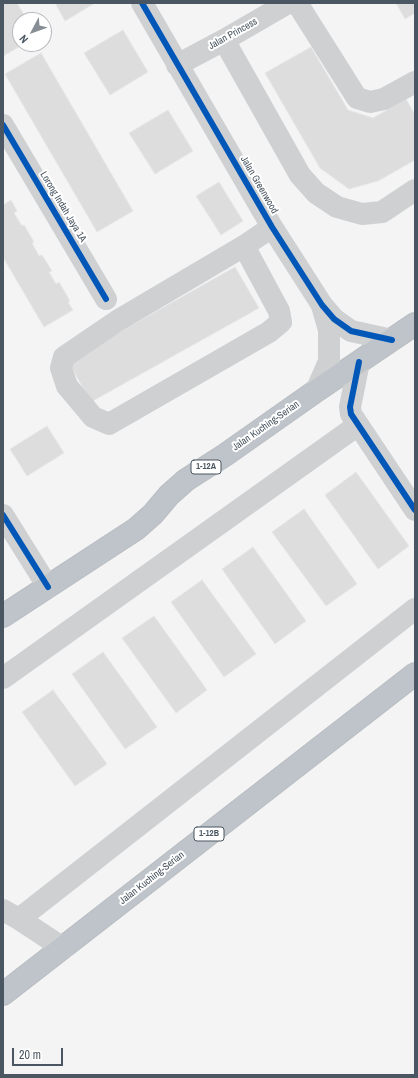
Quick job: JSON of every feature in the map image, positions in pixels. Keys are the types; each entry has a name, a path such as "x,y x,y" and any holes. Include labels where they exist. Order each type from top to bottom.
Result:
{"highway":[{"name":"Jalan Kuching-Serian","path":"3,616 136,529 186,480 231,451 415,324"},
{"name":"Jalan Kuching-Serian","path":"3,994 415,674"}],"street":[{"name":"Jalan Greenwood","path":"142,3 272,227 322,305 334,319 351,331 392,340"},
{"name":"Jalan Princess","path":"177,65 288,3"},
{"path":"297,3 358,98 370,102 384,99 415,82"},
{"path":"224,40 300,175 316,193 337,207 362,214 382,212 415,190"},
{"name":"Lorong Indah Jaya 1A","path":"3,125 106,299"},
{"path":"244,246 279,310 281,322 269,332 109,424 93,417 67,386 61,368 64,357 117,322 244,246 272,227"},
{"path":"316,391 329,361 329,330 322,305"},
{"path":"359,362 350,407 351,414 415,510"},
{"path":"3,678 358,425"},
{"path":"3,515 48,587"},
{"path":"63,948 11,914 415,610"}],"building":[{"path":"3,3 17,3 22,12 12,12 12,51 3,56"},
{"path":"55,3 95,3 65,21"},
{"path":"396,3 415,3 415,13 405,19"},
{"path":"123,30 148,72 110,95 84,53"},
{"path":"311,47 348,110 373,118 406,99 415,115 415,160 378,181 349,189 320,168 265,73"},
{"path":"41,53 133,211 97,232 5,74"},
{"path":"168,110 193,151 155,174 129,133"},
{"path":"219,182 243,221 221,235 196,196"},
{"path":"11,200 17,211 14,213 22,226 24,225 34,242 32,243 39,256 42,255 52,271 49,272 56,284 59,282 70,301 68,302 73,310 44,327 3,257 3,205"},
{"path":"235,267 259,308 91,402 68,361"},
{"path":"47,426 64,453 27,476 10,449"},
{"path":"356,472 409,546 378,569 325,495"},
{"path":"304,509 357,584 326,606 272,532"},
{"path":"253,547 306,621 275,644 222,569"},
{"path":"202,580 256,654 224,677 171,602"},
{"path":"154,616 207,690 176,713 122,638"},
{"path":"103,652 157,727 125,749 72,674"},
{"path":"53,690 107,764 75,786 22,712"}],"cycle path":[{"path":"142,3 272,227 322,305 334,319 351,331 392,340"},
{"path":"3,125 106,299"},
{"path":"359,362 350,407 351,414 415,510"},
{"path":"3,515 48,587"}]}
